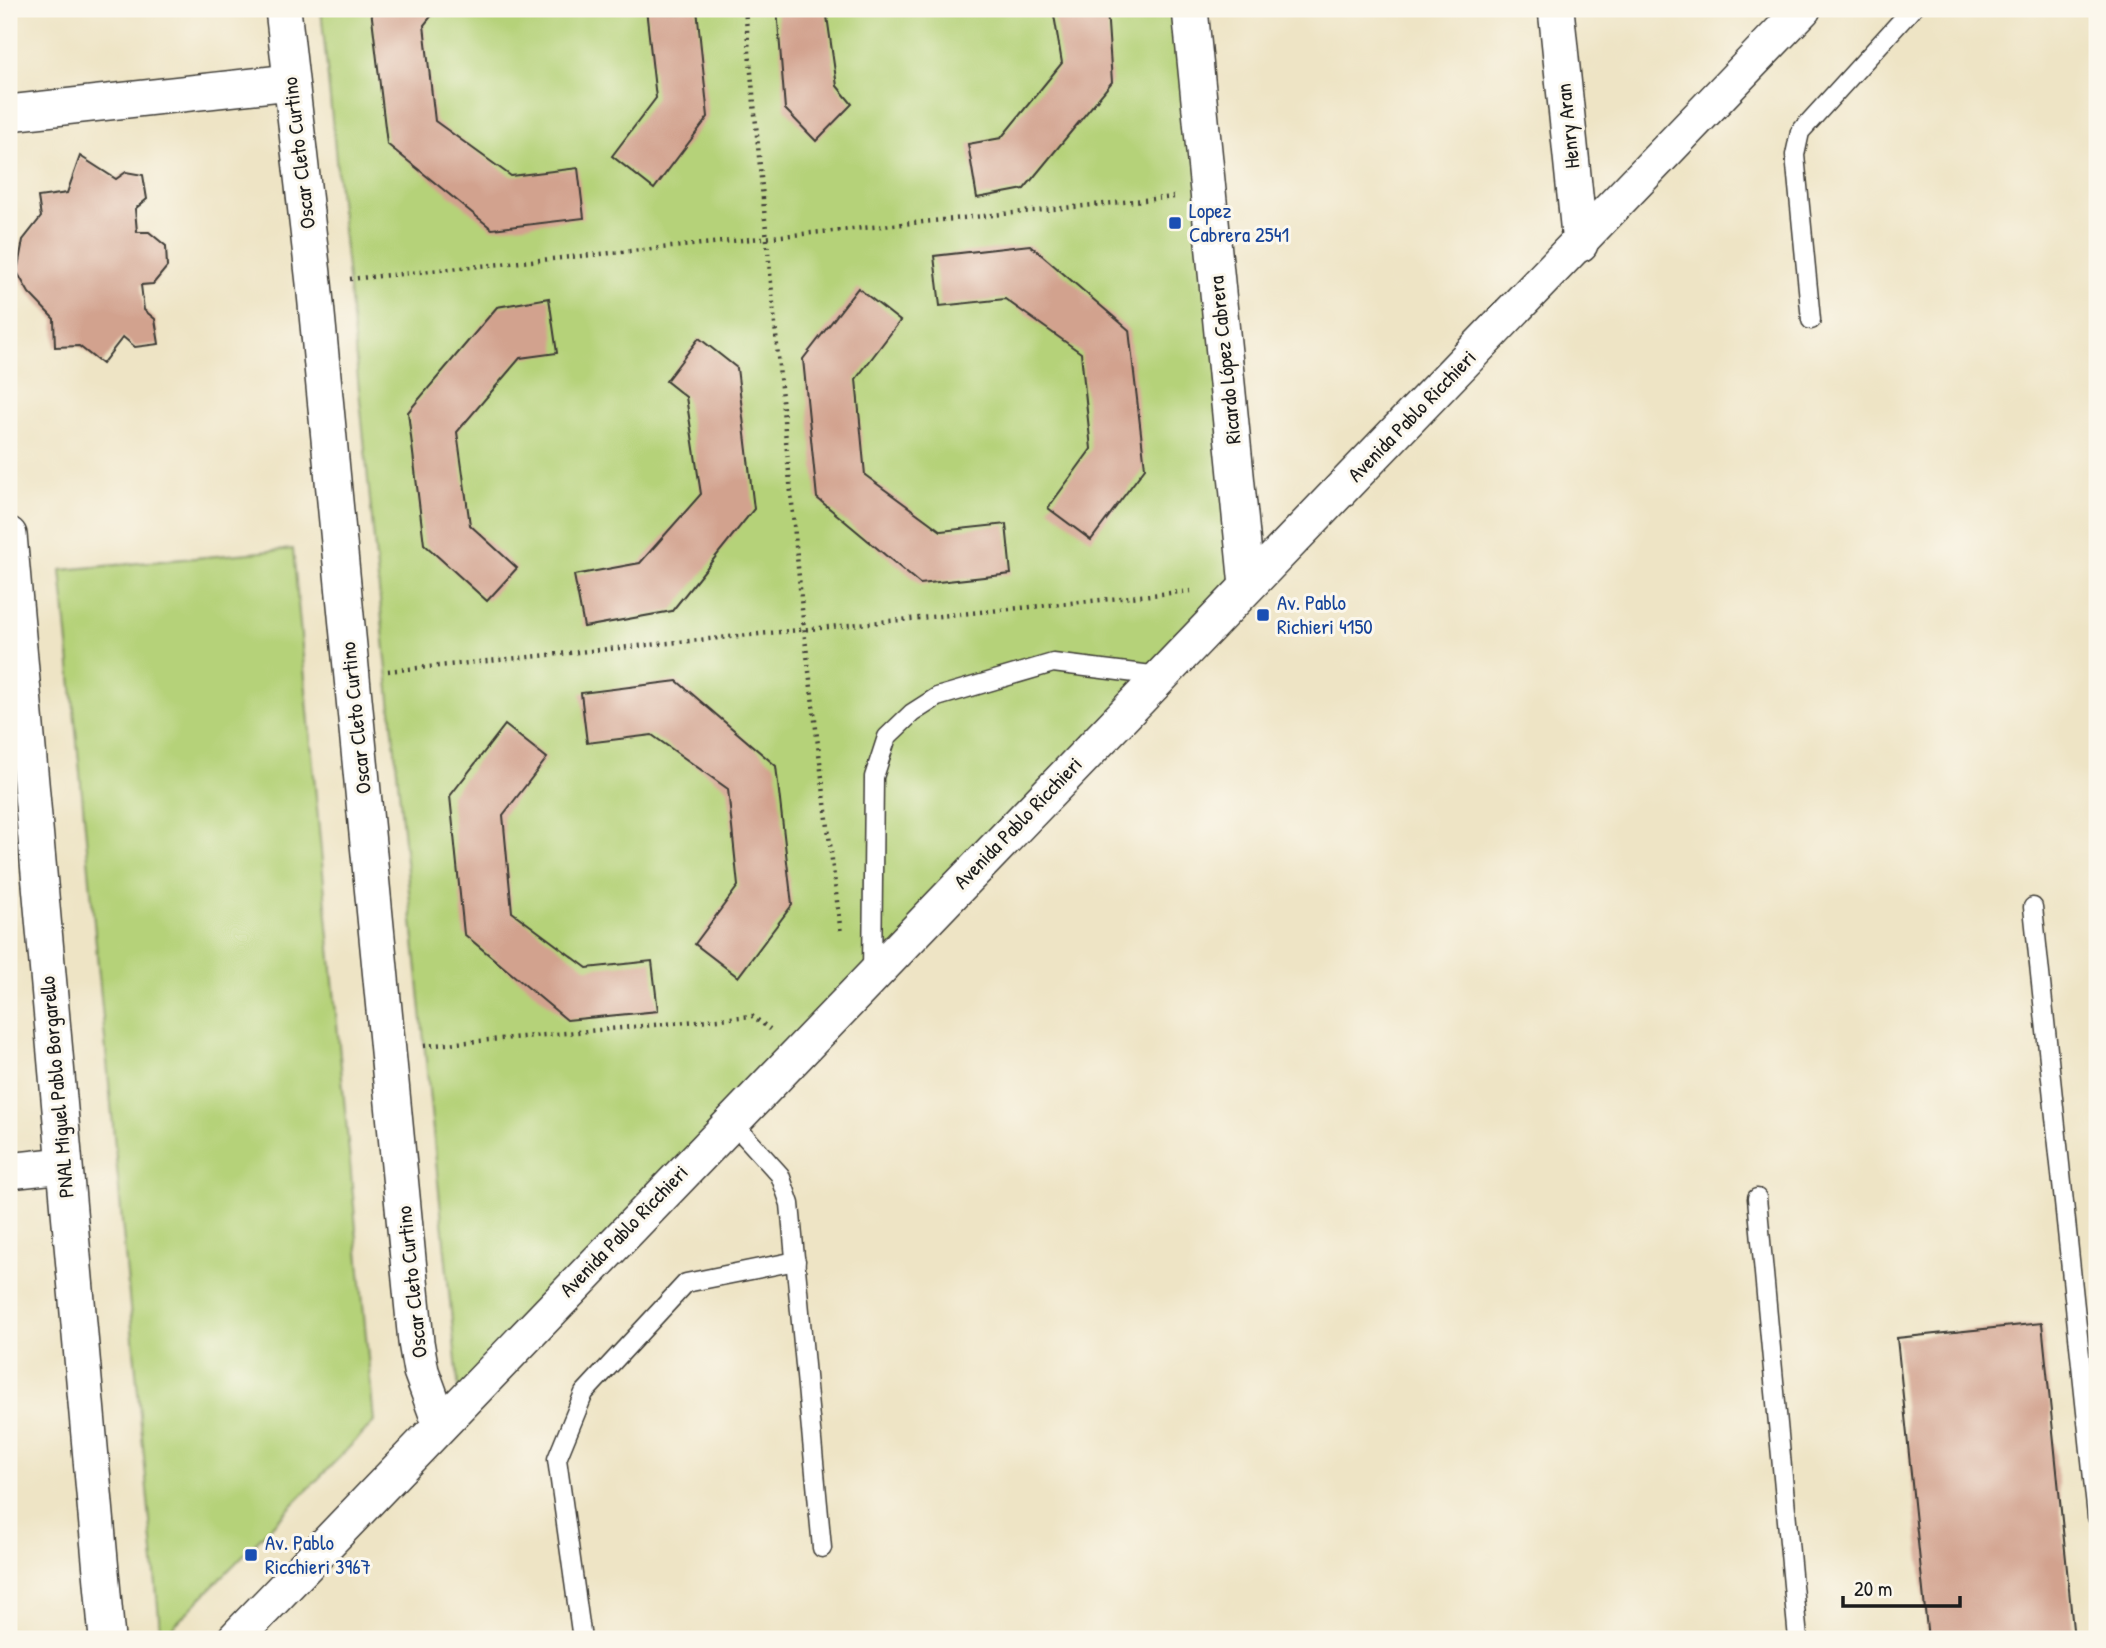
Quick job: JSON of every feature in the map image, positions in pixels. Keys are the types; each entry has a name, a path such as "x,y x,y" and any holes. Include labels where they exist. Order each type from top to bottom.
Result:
{"street":[{"name":"Oscar Cleto Curtino","path":"284,9 314,283 416,1342 421,1371 440,1423"},
{"name":"Ricardo López Cabrera","path":"1190,9 1247,586"},
{"name":"Henry Aran","path":"1556,9 1580,244"},
{"name":"Avenida Pablo Ricchieri","path":"235,1639 1160,676 1580,244 1802,9"},
{"path":"9,113 290,82"},
{"name":"PNAL Miguel Pablo Borgarello","path":"9,535 16,697 64,1165 107,1639"},
{"path":"9,1171 64,1165"}],"lane":[{"path":"1811,320 1796,155 1800,132 1912,9"},
{"path":"860,988 874,777 887,737 912,713 936,696 1053,663 1160,676"},
{"path":"2033,907 2097,1517"},
{"path":"731,1121 780,1175 790,1204 822,1548"},
{"path":"1757,1198 1798,1639"},
{"path":"582,1639 558,1460 584,1393 686,1283 796,1261"}],"path":[{"path":"745,9 804,630 860,988"},
{"path":"314,283 1208,194"},
{"path":"384,671 1247,586"},
{"path":"423,1046 752,1016 799,1051"}],"green space":[{"path":"321,9 1190,9 1247,586 460,1402"},
{"path":"293,549 374,1422 161,1639 61,570"}],"building":[{"path":"371,9 437,9 424,25 435,121 511,176 578,168 584,218 492,229 387,144"},
{"path":"646,9 697,9 708,117 654,189 612,156 656,98"},
{"path":"777,9 826,9 837,86 852,104 816,141 785,109"},
{"path":"1053,9 1107,9 1112,82 1024,189 977,198 968,144 1001,138 1062,63"},
{"path":"80,156 116,179 126,172 143,175 147,199 135,209 137,232 149,232 166,246 167,267 153,284 141,285 144,310 155,319 159,344 135,347 123,337 102,364 79,346 55,347 54,319 29,293 17,272 23,240 41,217 38,197 67,193"},
{"path":"1030,245 1129,330 1145,468 1091,540 1048,508 1091,449 1081,353 1005,299 940,306 934,256"},
{"path":"858,288 900,321 856,379 865,475 941,531 1006,524 1011,574 920,584 817,498 803,359"},
{"path":"549,298 557,353 520,358 457,432 470,525 517,568 487,601 424,544 408,412 497,307"},
{"path":"699,338 737,368 754,509 672,611 584,627 574,575 640,563 701,494 686,397 666,381"},
{"path":"677,681 776,766 792,905 738,977 695,944 738,886 728,789 652,735 587,743 581,693"},
{"path":"505,725 547,758 503,815 512,912 587,968 652,961 658,1011 567,1020 464,934 450,796"},
{"path":"2042,1323 2074,1639 1928,1639 1897,1338"}],"place":[{"name":"Lopez Cabrera 2541","path":"1175,223"},
{"name":"Av. Pablo Richieri 4150","path":"1263,615"},
{"name":"Av. Pablo Ricchieri 3967","path":"251,1555"}]}
